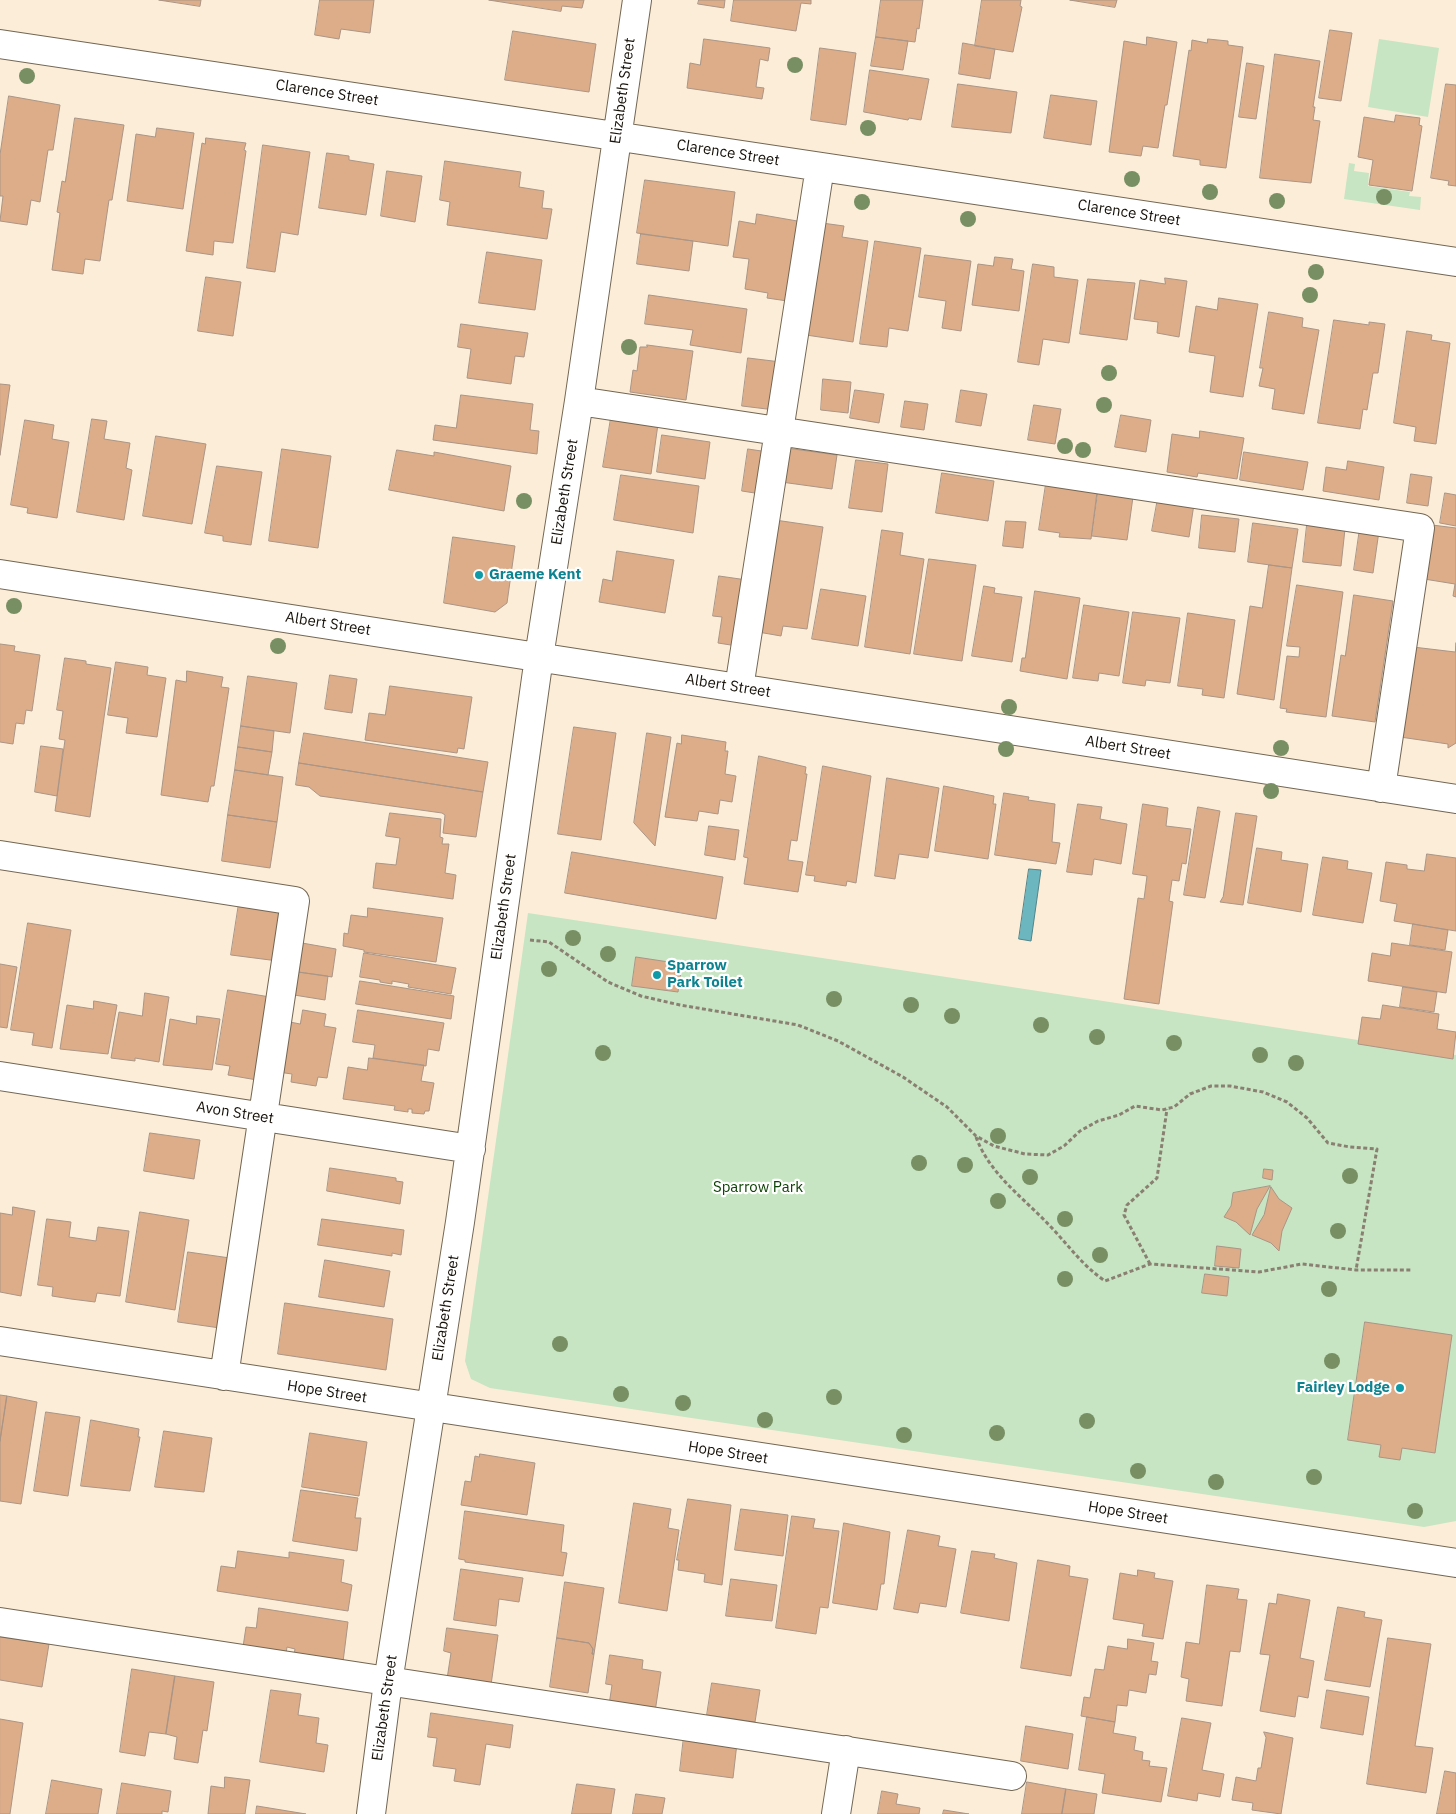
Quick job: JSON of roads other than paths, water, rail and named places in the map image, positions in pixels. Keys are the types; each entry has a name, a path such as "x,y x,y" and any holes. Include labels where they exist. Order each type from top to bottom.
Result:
{"street":[{"name":"Elizabeth Street","path":"371,1814 388,1682 471,1149 539,657 579,401 637,0"},
{"name":"Clarence Street","path":"0,44 1456,262"},
{"path":"739,688 820,167"},
{"path":"579,401 1420,528 1381,788"},
{"name":"Albert Street","path":"0,574 1456,799"},
{"path":"0,855 295,901 224,1376"},
{"name":"Avon Street","path":"0,1076 471,1149"},
{"name":"Hope Street","path":"0,1341 1456,1563"},
{"path":"0,1622 1012,1776"},
{"path":"836,1814 846,1750"}],"water":[{"path":"1029,869 1041,870 1031,941 1019,939"}],"place":[{"name":"Graeme Kent","path":"479,575"},
{"name":"Sparrow Park Toilet","path":"657,975"},
{"name":"Fairley Lodge","path":"1400,1388"}],"park label":[{"name":"Sparrow Park","path":"758,1188"}]}
